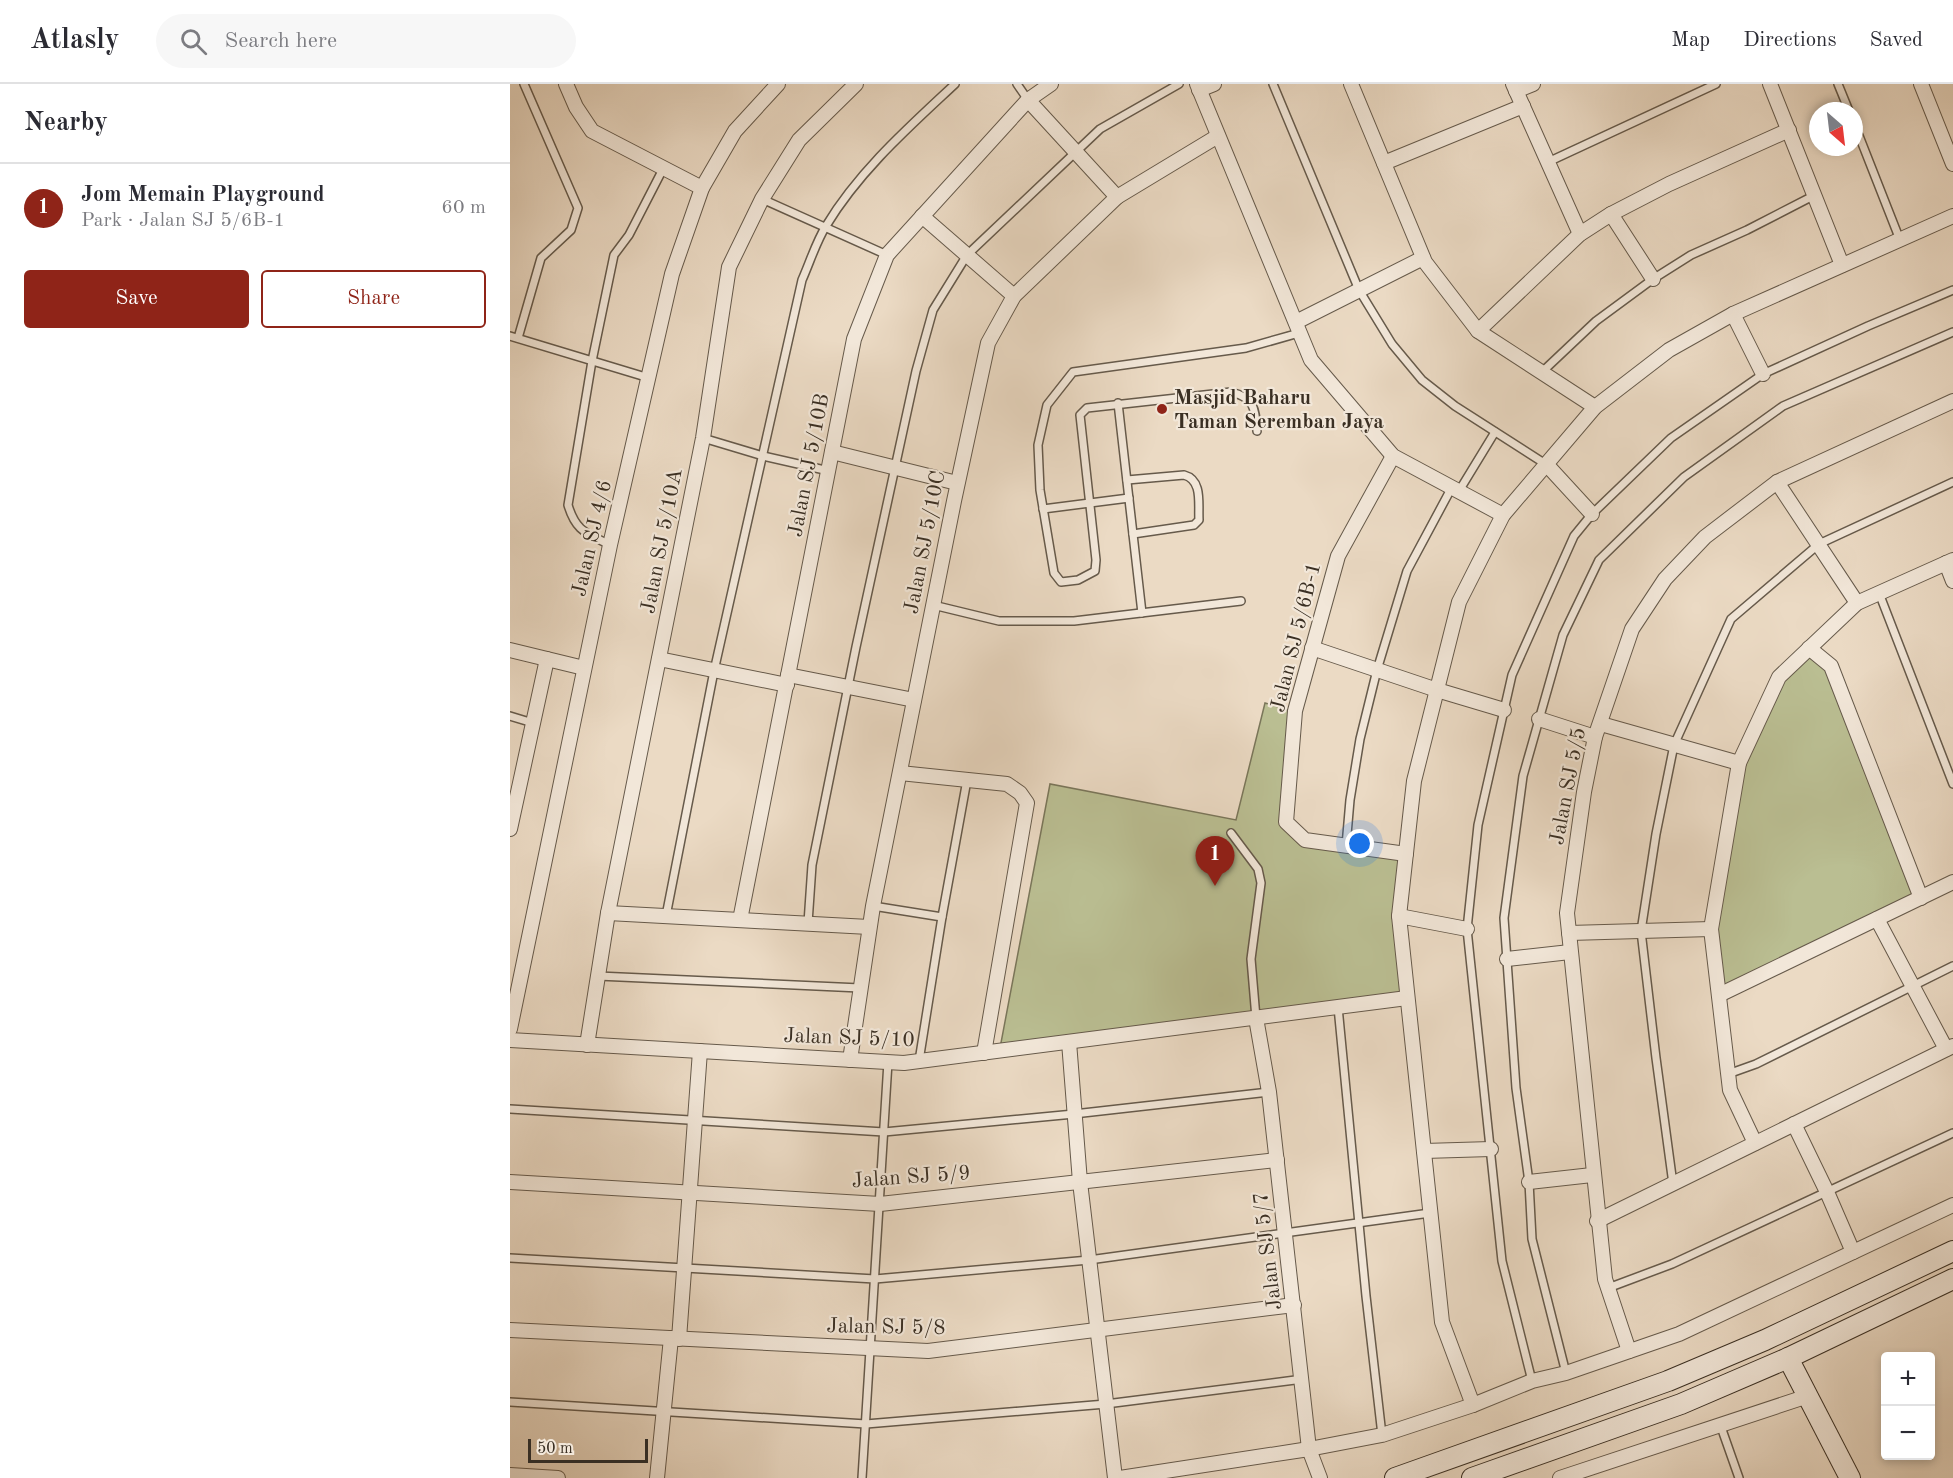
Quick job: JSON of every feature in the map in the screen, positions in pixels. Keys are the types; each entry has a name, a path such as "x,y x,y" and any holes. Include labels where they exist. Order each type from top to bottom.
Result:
{"street":[{"path":"566,84 576,107 592,131 702,188"},
{"name":"Jalan SJ 4/6","path":"510,1029 610,545 672,274 702,188 735,131 778,84"},
{"name":"Jalan SJ 5/10A","path":"587,1044 608,912 703,438 729,267 762,199 799,140 856,84"},
{"name":"Jalan SJ 5/10B","path":"740,920 854,339 887,255 1028,99 1051,84"},
{"path":"1214,84 1198,87 1311,360 1393,456 1503,515"},
{"path":"1351,84 1423,258 1478,331 1595,407"},
{"path":"1533,84 1515,88 1580,234"},
{"path":"1770,84 1842,265"},
{"path":"1921,84 1953,164"},
{"path":"1028,99 1117,197"},
{"path":"1384,163 1523,106"},
{"path":"1478,331 1580,234 1611,214 1669,184 1789,130"},
{"name":"Jalan SJ 5/10C","path":"850,1060 873,906 957,483 988,343 1014,296 1117,197 1218,135"},
{"path":"1611,214 1653,279"},
{"path":"922,216 1014,296"},
{"path":"1473,1405 1442,1322 1399,916 1414,781 1459,602 1503,515 1595,407 1669,350 1733,314 1953,216"},
{"path":"1297,328 1359,290 1423,258"},
{"path":"1733,314 1763,374"},
{"name":"Jalan SJ 5/5","path":"1629,1351 1605,1279 1597,1221 1567,913 1584,792 1595,737 1632,629 1665,579 1705,537 1777,482 1953,401"},
{"path":"832,452 957,483"},
{"name":"Jalan SJ 5/6B-1","path":"1393,456 1338,556 1295,711 1286,822 1305,840 1406,854"},
{"path":"1547,465 1592,514"},
{"path":"1777,482 1857,603"},
{"path":"1755,1143 1730,1090 1711,929 1739,763 1779,677 1857,603 1949,562 1953,581"},
{"path":"1312,648 1504,710"},
{"path":"1809,648 1831,666 1921,898"},
{"path":"510,650 584,668"},
{"path":"510,829 515,782 533,723 547,659"},
{"path":"659,659 714,671 849,687 914,700"},
{"path":"1539,719 1595,737"},
{"path":"1601,724 1739,763"},
{"path":"900,772 1007,784 1020,793 1026,803 984,1053"},
{"path":"1719,995 1953,882"},
{"path":"608,912 869,927"},
{"path":"1399,916 1467,929"},
{"path":"1597,1221 1950,1048 1912,986 1876,919"},
{"path":"1569,933 1711,929"},
{"path":"1508,959 1570,952"},
{"name":"Jalan SJ 5/10","path":"510,1040 904,1064 1407,998"},
{"name":"Jalan SJ 5/7","path":"1256,1018 1269,1092 1303,1379 1309,1449 1320,1478"},
{"path":"1069,1042 1080,1182 1115,1478"},
{"path":"657,1478 684,1268 700,1051"},
{"path":"1794,1124 1853,1252"},
{"path":"1424,1151 1491,1149"},
{"name":"Jalan SJ 5/9","path":"510,1182 880,1204 1277,1160"},
{"path":"1530,1182 1593,1175"},
{"path":"1120,1478 1309,1449 1382,1435 1473,1405 1532,1380 1566,1373 1679,1334 1953,1205"},
{"path":"1395,1478 1668,1381 1765,1340 1953,1251"},
{"path":"1472,1478 1681,1404 1788,1358 1952,1281"},
{"name":"Jalan SJ 5/8","path":"510,1330 928,1351 1294,1305"},
{"path":"1788,1358 1850,1478"},
{"path":"1560,1478 1808,1396"},
{"path":"510,1475 558,1478"}],"lane":[{"path":"518,338 540,258 572,230 578,208 524,84"},
{"path":"666,916 714,671 802,280 825,227 853,186 905,131 956,84"},
{"path":"1017,84 1028,99"},
{"path":"808,924 813,865 849,687 916,370 933,310 967,255 1100,129 1179,84"},
{"path":"1274,84 1359,290 1392,344 1422,380 1455,406 1547,465"},
{"path":"1548,162 1716,84"},
{"path":"1838,84 1845,102"},
{"path":"1863,146 1900,240"},
{"path":"610,545 582,531 572,521 568,505 592,361 614,255 629,235 663,167"},
{"path":"1542,372 1596,321 1653,279 1691,255 1748,230 1815,195"},
{"path":"762,199 887,255"},
{"path":"1532,1380 1502,1261 1467,929 1478,825 1512,675 1574,536 1592,514 1671,438 1763,374 1953,290"},
{"path":"1257,431 1255,410 1245,396 1231,392 1087,408 1080,415 1096,560 1095,571 1078,580 1061,582 1054,573 1043,509 1038,445 1047,405 1073,372 1246,348 1297,328"},
{"path":"1566,1373 1532,1239 1530,1182 1516,1088 1504,918 1523,776 1563,634 1599,560 1684,477 1783,406 1953,332"},
{"path":"510,336 650,378"},
{"path":"1118,403 1142,613"},
{"path":"1346,846 1350,800 1360,739 1377,670 1407,571 1455,489 1495,432"},
{"path":"703,438 763,456 829,471"},
{"path":"1127,480 1184,475 1197,483 1198,520 1194,525 1133,534"},
{"path":"1673,1184 1641,931 1656,834 1674,745 1731,619 1819,544 1953,482"},
{"path":"1043,509 1129,498"},
{"path":"1879,593 1953,784"},
{"path":"933,605 999,621 1074,621 1241,601"},
{"path":"510,716 533,723"},
{"path":"919,1061 967,780"},
{"path":"1230,833 1258,869 1261,884 1251,959 1256,1018"},
{"path":"873,906 942,917"},
{"path":"1728,1074 1756,1064 1953,966"},
{"path":"598,976 860,988"},
{"path":"1338,1007 1382,1435"},
{"path":"862,1478 888,1062"},
{"path":"510,1109 884,1132 1269,1092"},
{"path":"1608,1288 1672,1264 1953,1132"},
{"path":"510,1258 875,1279 1089,1260 1430,1213"},
{"path":"510,1402 866,1424 1106,1404 1303,1379"},
{"path":"1720,1424 1739,1478"}],"green space":[{"path":"1809,652 1830,667 1918,897 1721,992 1712,929 1742,763 1780,678"},
{"path":"1265,703 1291,711 1283,823 1304,843 1402,856 1403,996 1000,1048 1050,784 1236,820"}],"place":[{"name":"Masjid Baharu Taman Seremban Jaya","path":"1162,409"},
{"name":"Jom Memain Playground","path":"1215,886"}]}
